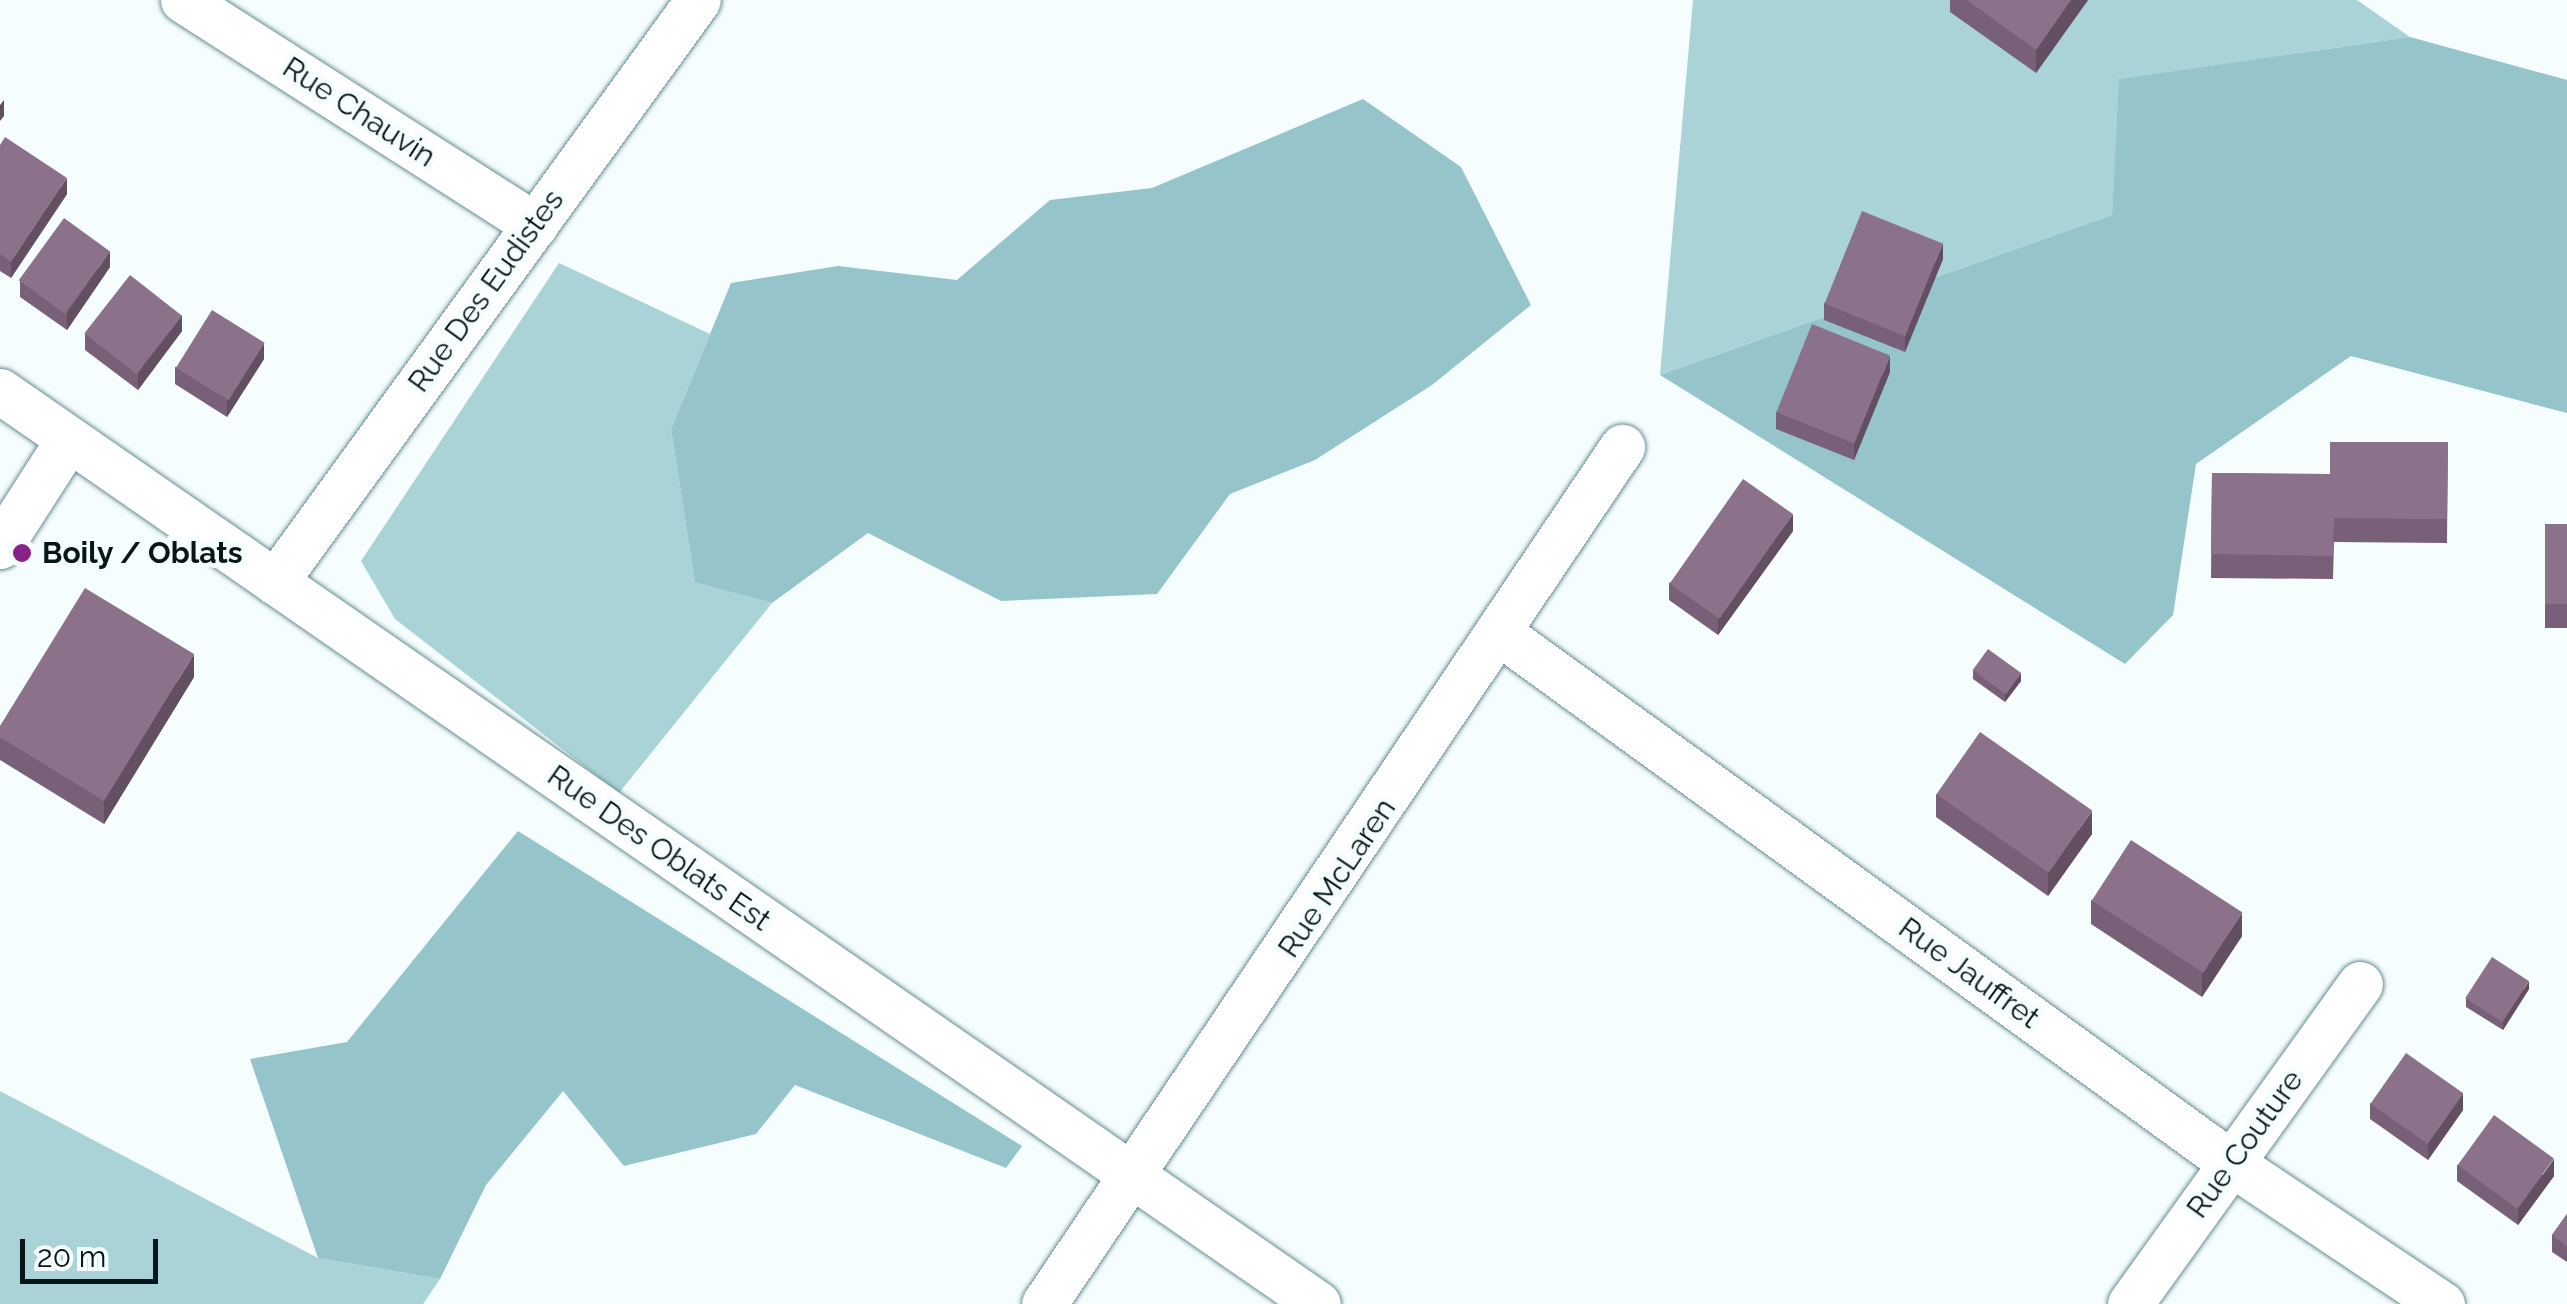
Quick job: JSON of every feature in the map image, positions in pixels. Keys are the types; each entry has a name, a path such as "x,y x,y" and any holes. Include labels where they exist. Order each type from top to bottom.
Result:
{"street":[{"name":"Rue Chauvin","path":"183,0 535,225"},
{"name":"Rue Des Eudistes","path":"274,582 698,0"},
{"name":"Rue Des Oblats Est","path":"0,391 1318,1304"},
{"path":"0,546 68,440"},
{"name":"Rue McLaren","path":"1044,1304 1134,1180 1622,447"},
{"name":"Rue Jauffret","path":"1501,634 2232,1163 2442,1304"},
{"name":"Rue Couture","path":"2130,1304 2360,984"}],"shaded area":[{"path":"1693,0 2357,0 2410,37 2120,79 2112,215 1660,375"},
{"path":"2410,37 2567,80 2567,413 2351,356 2196,464 2173,615 2125,664 1660,375 2112,215 2119,79"},
{"path":"1363,99 1461,167 1531,305 1432,385 1315,460 1230,494 1157,594 1001,601 868,533 772,603 695,582 671,429 731,283 838,266 957,280 1050,200 1152,188"},
{"path":"559,263 710,334 671,429 695,581 772,603 619,793 395,619 361,561"},
{"path":"518,831 1022,1146 1006,1168 795,1085 756,1134 624,1166 563,1091 486,1185 440,1279 318,1258 250,1059 347,1042"},
{"path":"0,1091 318,1258 440,1279 423,1304 0,1304"}],"building":[{"path":"1967,0 2071,0 2036,50"},
{"path":"5,137 67,178 11,262 0,254 0,145"},
{"path":"1862,211 1943,244 1905,336 1825,304"},
{"path":"64,218 110,252 65,314 19,280"},
{"path":"130,275 182,316 136,374 84,333"},
{"path":"212,310 265,343 229,401 176,368"},
{"path":"1812,324 1890,355 1854,444 1776,412"},
{"path":"2330,442 2448,442 2447,519 2334,518 2333,556 2211,554 2212,473 2330,474"},
{"path":"1743,479 1793,514 1720,619 1670,584"},
{"path":"2545,524 2567,524 2567,604 2545,604"},
{"path":"85,588 194,654 104,801 0,737 0,726"},
{"path":"1988,649 2021,673 2006,694 1973,670"},
{"path":"1980,732 2092,811 2049,873 1936,794"},
{"path":"2131,840 2243,912 2203,973 2092,900"},
{"path":"2492,957 2529,981 2502,1022 2465,998"},
{"path":"2406,1053 2463,1093 2428,1144 2370,1104"},
{"path":"2494,1115 2554,1158 2517,1209 2458,1165"},
{"path":"2567,1214 2567,1246 2552,1235"}],"place":[{"name":"Boily / Oblats","path":"22,553"}]}
